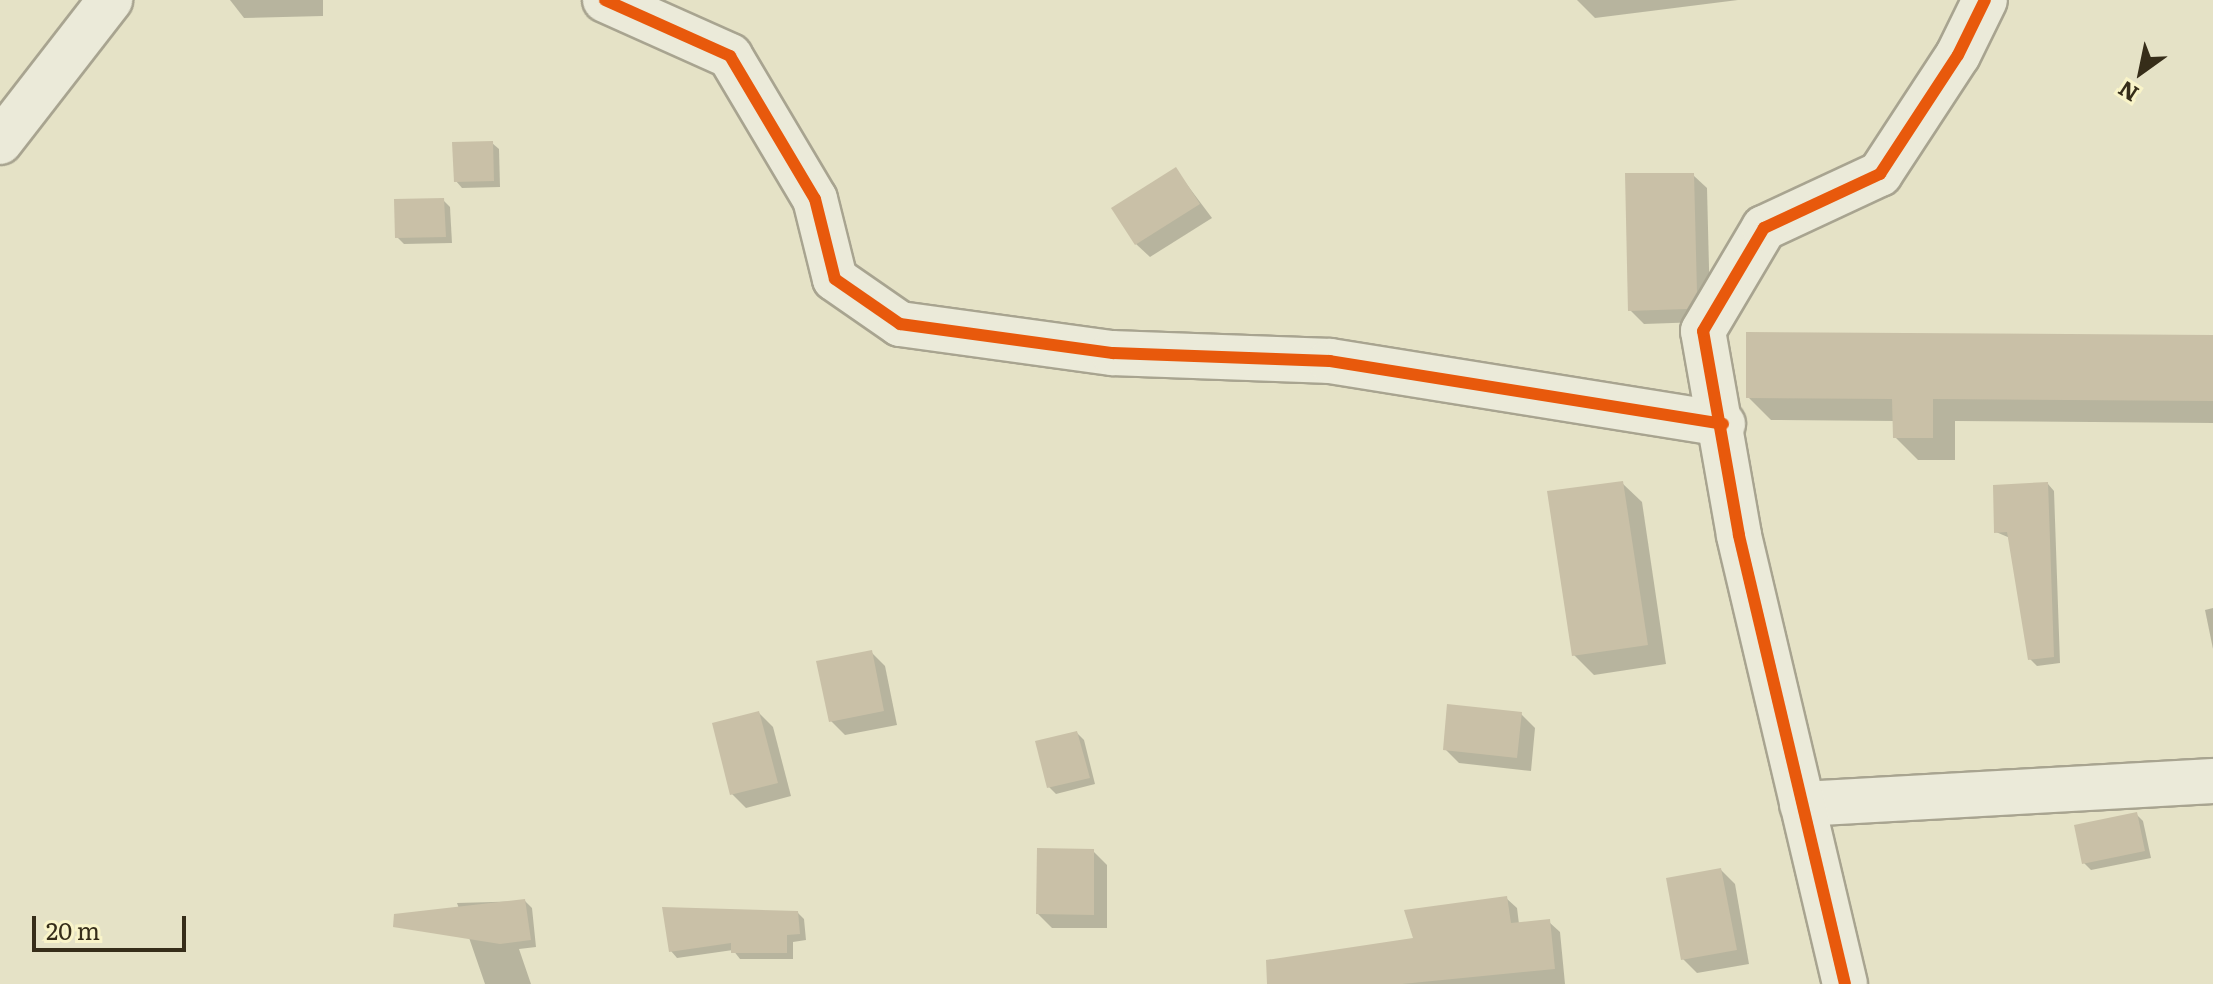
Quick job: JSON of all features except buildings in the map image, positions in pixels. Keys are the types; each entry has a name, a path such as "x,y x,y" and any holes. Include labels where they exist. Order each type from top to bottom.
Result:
{"street":[{"path":"0,142 110,0"},
{"path":"605,0 730,56 815,199 835,279 900,324 1113,353 1330,361 1723,424"},
{"path":"1845,984 1739,535 1723,424 1703,331 1764,228 1880,174 1958,55 1985,0"},
{"path":"1802,804 2213,781"}],"cycle path":[{"path":"605,0 730,56 815,199 835,279 900,324 1113,353 1330,361 1723,424"},
{"path":"1845,984 1739,535 1703,331 1764,228 1880,174 1958,55 1985,0"}]}
